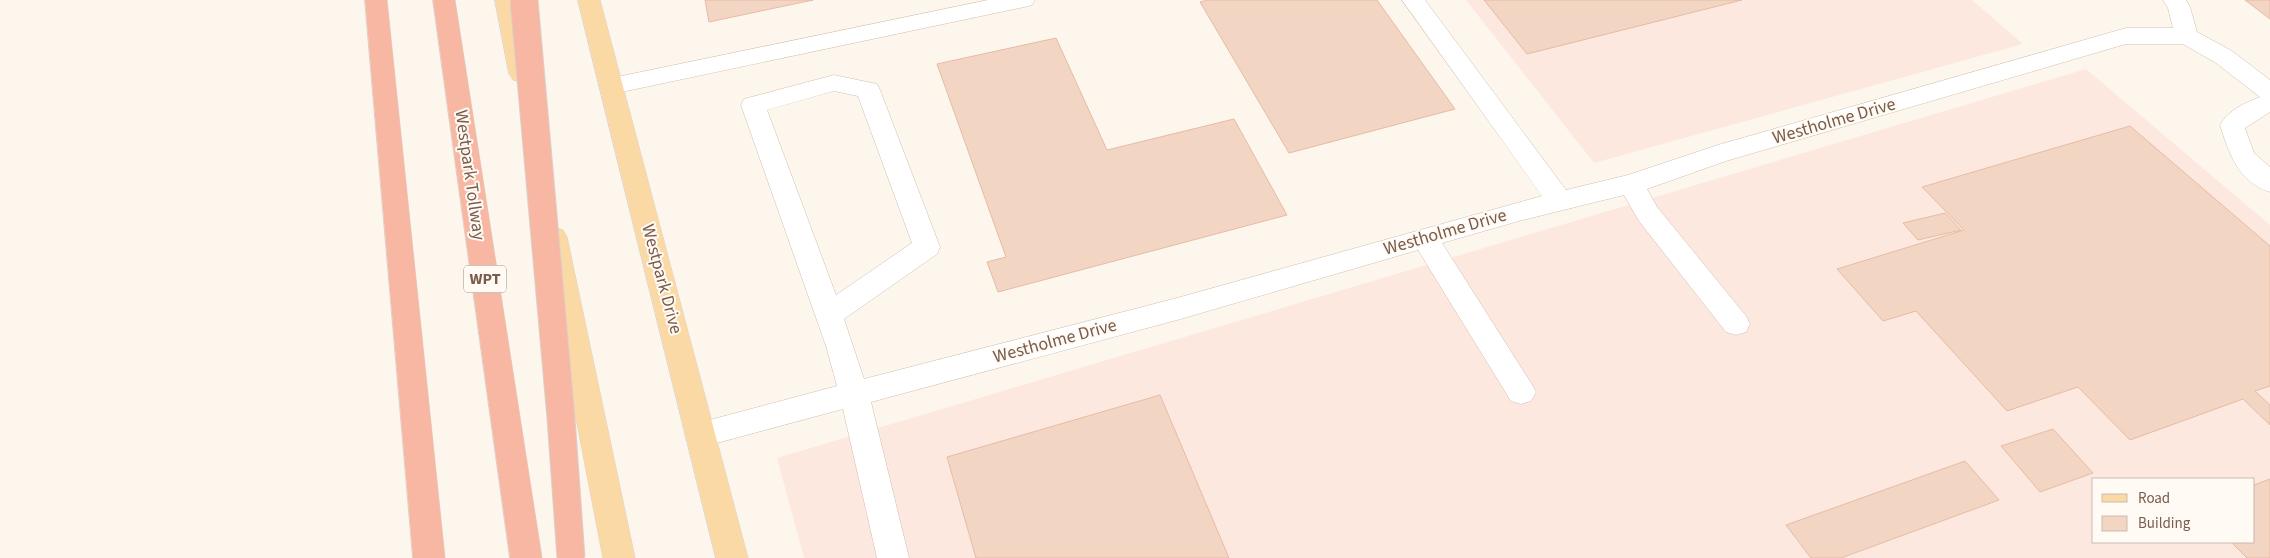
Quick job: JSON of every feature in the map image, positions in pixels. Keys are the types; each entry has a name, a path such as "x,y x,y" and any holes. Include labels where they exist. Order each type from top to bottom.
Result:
{"highway":[{"path":"376,0 429,558"},
{"name":"Westpark Tollway","path":"444,0 526,558"},
{"path":"524,0 561,418 571,558"}],"main road":[{"path":"506,0 619,558"},
{"name":"Westpark Drive","path":"589,0 702,434 732,558"}],"street":[{"path":"612,86 1024,0"},
{"path":"1413,0 1560,201"},
{"path":"2174,0 2179,7 2187,36 2224,57 2270,92"},
{"name":"Westholme Drive","path":"702,434 1177,308 1560,201 1631,184 1718,154 2126,36 2187,36"},
{"path":"830,314 927,247 868,90 834,83 753,105 830,314 854,394 893,558"},
{"path":"2270,102 2250,111 2232,125 2243,158 2270,182"},
{"path":"1631,184 1648,214 1736,324"},
{"path":"1424,238 1521,392"}],"shaded area":[{"path":"1466,0 1972,0 2023,44 1594,163"},
{"path":"2086,69 2270,225 2270,558 804,558 777,458"}],"building":[{"path":"705,0 813,0 709,22"},
{"path":"1207,0 1377,0 1455,109 1289,153 1200,2"},
{"path":"1484,0 1742,0 1527,54"},
{"path":"2245,0 2270,0 2270,19"},
{"path":"1056,38 1107,150 1234,119 1287,215 998,292 987,262 1006,257 937,64"},
{"path":"2130,126 2270,246 2270,386 2255,391 2270,405 2270,425 2243,399 2130,440 2078,387 2007,411 1916,311 1883,321 1837,269 1964,230 1922,187"},
{"path":"1945,213 1961,230 1918,240 1903,223"},
{"path":"1160,395 1229,558 976,558 947,457"},
{"path":"2053,429 2093,473 2040,492 2001,446"},
{"path":"1965,461 1999,500 1841,558 1811,558 1786,525"},
{"path":"2270,479 2270,558 2247,558 2232,543 2255,543 2255,485"}]}
